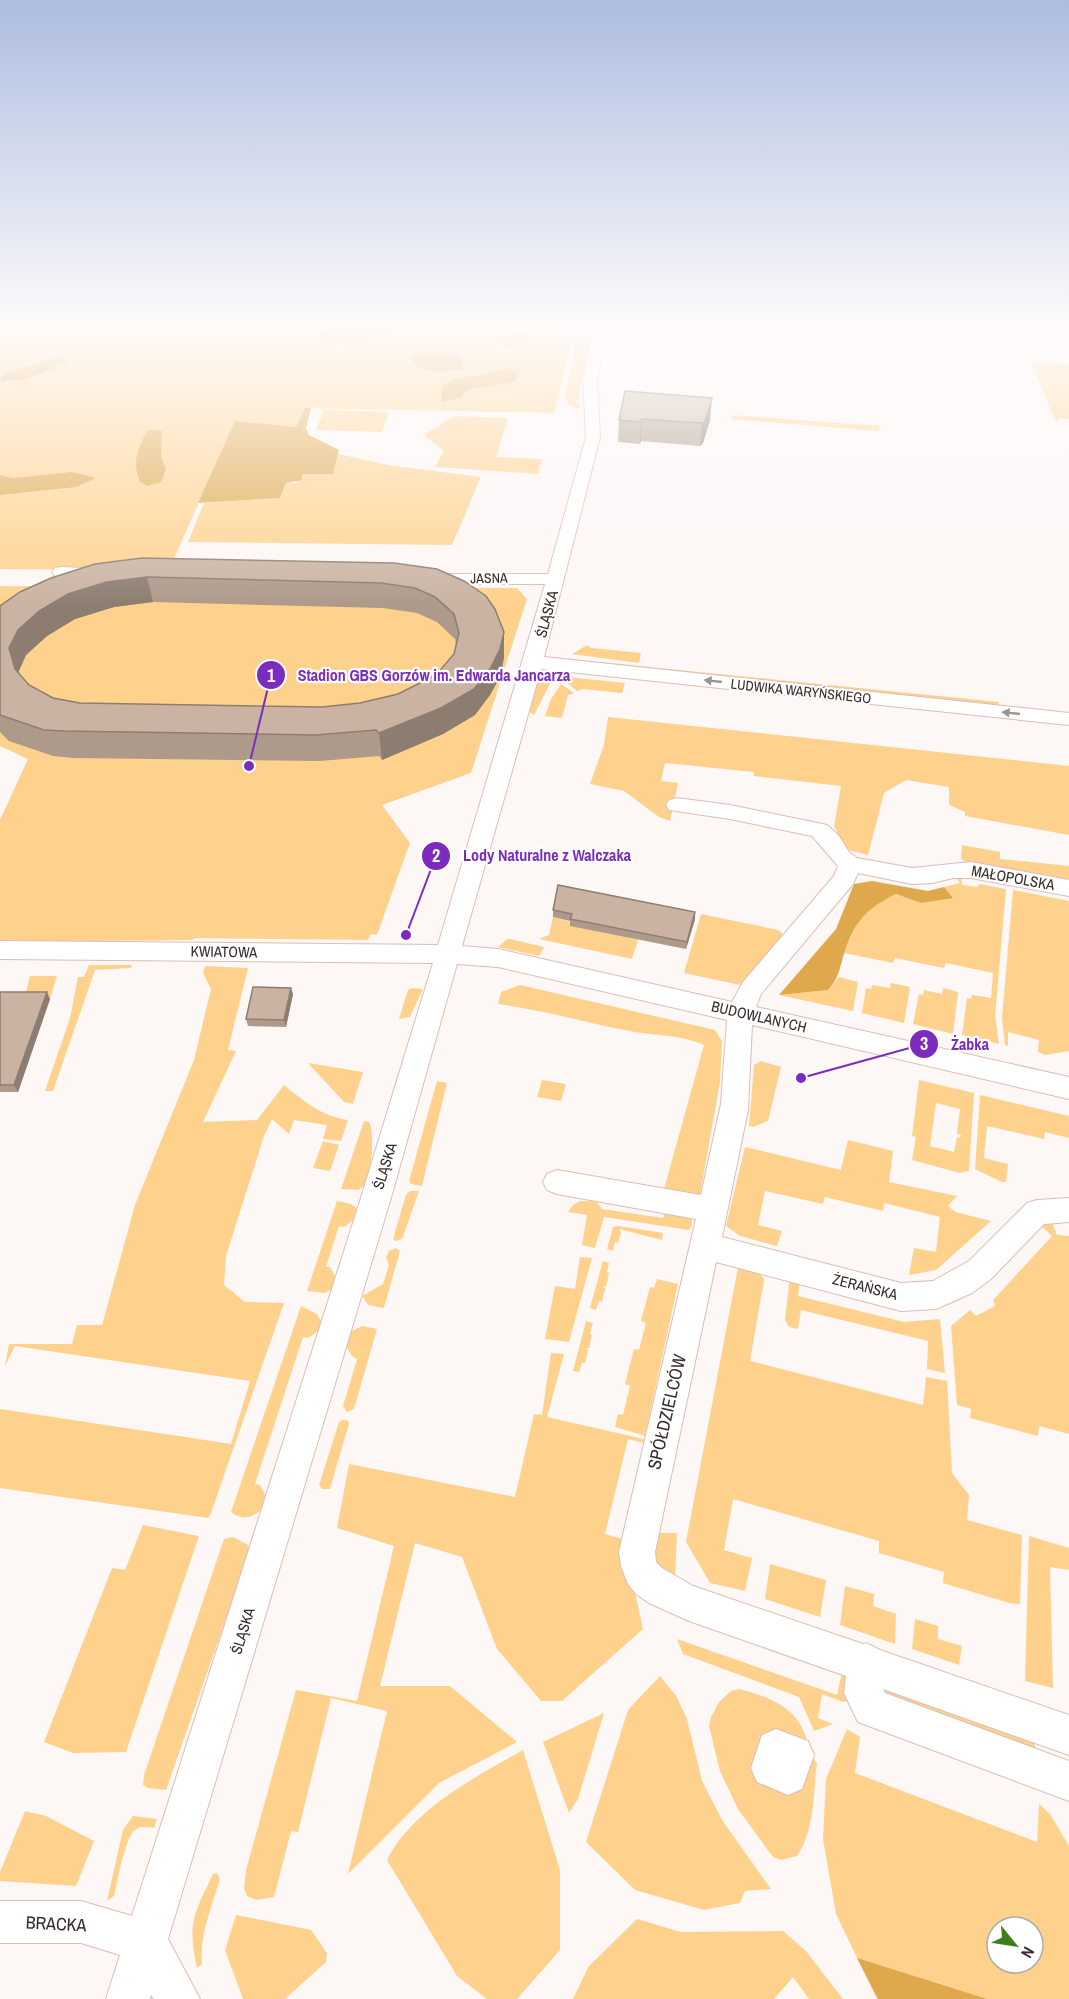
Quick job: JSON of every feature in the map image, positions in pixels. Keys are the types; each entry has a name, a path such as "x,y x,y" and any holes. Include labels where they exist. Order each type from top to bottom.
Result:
{"street":[{"name":"ŚLĄSKA","path":"128,1999 345,1301 534,663 593,437 592,419"},
{"path":"61,572 125,575"},
{"name":"JASNA","path":"406,579 557,579"},
{"name":"LUDWIKA WARYŃSKIEGO","path":"534,663 1069,719"},
{"path":"677,805 730,812 819,830 831,841 840,857 850,864 845,879 750,991 741,1012"},
{"name":"MAŁOPOLSKA","path":"850,864 912,876 932,875 953,870 971,870 1069,888"},
{"name":"KWIATOWA","path":"0,950 447,954"},
{"name":"BUDOWLANYCH","path":"447,954 498,958 536,965 1069,1088"},
{"name":"SPÓŁDZIELCÓW","path":"741,1012 737,1035 734,1111 637,1552 641,1572 658,1586 689,1603 866,1662 1069,1735"},
{"path":"556,1182 713,1210"},
{"name":"ŻERAŃSKA","path":"705,1245 901,1297 936,1295 961,1283 980,1270 1037,1212 1069,1210"},
{"path":"866,1662 862,1693 872,1708 1069,1780"},
{"name":"BRACKA","path":"0,1922 81,1922 146,1942"},
{"path":"146,1942 178,1999"}],"shaded area":[{"path":"0,419 300,419 296,427 235,421 169,570 0,569"},
{"path":"300,419 308,419 306,428 309,435 339,450 333,474 302,474 302,480 286,483 280,498 198,503 235,421 296,427"},
{"path":"320,419 386,419 382,432 316,430"},
{"path":"449,419 508,419 496,457 542,459 538,474 435,467 444,451 424,435"},
{"path":"735,419 790,419 880,426 879,431"},
{"path":"148,430 162,431 161,457 166,469 161,482 148,486 140,482 136,462 141,443"},
{"path":"338,454 388,465 481,477 452,545 188,542 204,503 280,498 286,483 296,483 301,474 333,474"},
{"path":"72,472 96,478 76,487 0,495 0,475 13,478"},
{"path":"0,586 517,588 527,599 471,773 382,805 410,843 377,935 371,934 368,940 195,938 192,940 0,942 0,820 28,759 0,746"},
{"path":"587,645 591,648 641,653 639,663 572,654"},
{"path":"578,660 999,702 999,705 578,662"},
{"path":"556,672 534,715 528,711 536,686 543,677"},
{"path":"564,677 625,683 622,693 583,689 577,691 563,679"},
{"path":"561,684 574,693 568,695 562,718 545,716 551,699"},
{"path":"608,717 1069,766 1069,835 965,816 965,812 949,805 949,787 906,780 884,793 868,855 848,850 834,827 841,786 754,776 754,772 665,763 661,781 678,783 670,821 659,817 624,791 590,784 604,745"},
{"path":"962,845 1000,852 1000,859 1069,866 1069,888 971,870 961,858"},
{"path":"961,874 962,885 978,887 979,884 1006,889 995,1016 999,1044 962,1035 967,998 971,999 972,995 991,998 993,973 946,963 944,968 895,958 893,963 844,953 862,917 876,905 896,894 921,903 952,897 944,887 960,883 954,875"},
{"path":"872,881 928,891 944,887 953,898 921,903 896,894 886,899 863,916 858,923 849,941 838,976 828,990 779,995 836,929 854,884"},
{"path":"1013,890 1069,901 1069,1051 1045,1055 1038,1052 1039,1040 1008,1032 1008,1046 1005,1045 1002,1018"},
{"path":"701,914 778,930 782,933 782,938 740,985 684,973"},
{"path":"553,917 638,940 632,959 539,939 549,935"},
{"path":"507,939 544,947 539,956 498,947"},
{"path":"89,965 132,965 131,968 95,970 53,1091 45,1091 70,1018 78,977 84,977"},
{"path":"205,966 248,968 228,1050 236,1051 203,1122 257,1120 284,1085 321,1112 348,1120 341,1141 323,1139 327,1125 294,1120 289,1134 272,1119 264,1136 226,1256 224,1285 245,1302 284,1303 211,1513 208,1518 0,1488 0,1409 231,1444 250,1381 15,1346 5,1366 9,1344 72,1344 77,1325 102,1325 135,1205 194,1060 211,989 203,973"},
{"path":"30,976 57,976 50,999 24,999"},
{"path":"839,977 858,982 853,1011 779,995 828,990"},
{"path":"891,983 910,987 904,1023 862,1013 866,988 871,989 872,985 890,988"},
{"path":"520,985 715,1030 722,1041 720,1082 700,1195 664,1189 704,1045 679,1038 635,1032 498,1004 501,992"},
{"path":"943,988 958,992 953,1034 913,1024 919,994 923,995 924,990 942,994"},
{"path":"423,989 410,1017 399,1019 408,990"},
{"path":"761,1061 781,1067 768,1121 753,1127 749,1126 754,1065"},
{"path":"308,1063 363,1072 353,1104 344,1102"},
{"path":"542,1080 566,1084 561,1101 537,1097"},
{"path":"919,1080 974,1093 969,1171 960,1173 912,1160 916,1137 912,1136","holes":["936,1103 960,1109 957,1134 961,1135 960,1138 957,1137 954,1152 930,1146"]},
{"path":"437,1081 447,1083 422,1186 411,1184 409,1181"},
{"path":"980,1095 1069,1116 1069,1138 1045,1132 1044,1139 987,1126 984,1158 1008,1164 1006,1182 975,1169"},
{"path":"364,1121 369,1122 372,1133 368,1179 358,1190 341,1189"},
{"path":"848,1140 893,1151 889,1182 957,1196 948,1206 955,1212 991,1221 936,1270 909,1275 914,1248 936,1252 940,1217 884,1203 883,1211 825,1197 823,1204 765,1191 758,1225 782,1231 777,1246 740,1236 726,1226 745,1147 841,1170"},
{"path":"323,1141 339,1145 330,1171 313,1168"},
{"path":"410,1191 419,1191 402,1239 396,1241 393,1239 406,1195"},
{"path":"337,1201 352,1205 358,1211 355,1219 344,1227 339,1226 326,1267 330,1267 337,1279 334,1288 325,1293 307,1291"},
{"path":"580,1201 596,1201 602,1209 663,1218 666,1211 692,1216 692,1226 689,1230 604,1217 595,1248 582,1245 587,1215 568,1212"},
{"path":"1051,1220 1057,1235 1069,1236 1069,1434 1039,1426 1038,1436 970,1418 971,1409 957,1405 951,1326 970,1310 976,1316 995,1306 993,1300 1052,1236 1039,1224"},
{"path":"613,1227 663,1233 662,1240 619,1229 621,1232 618,1243 615,1242 613,1251 607,1249"},
{"path":"396,1248 400,1251 384,1308 368,1305 362,1296 383,1284 389,1265 386,1257 389,1251"},
{"path":"580,1257 592,1258 569,1342 545,1339 555,1286 575,1289"},
{"path":"603,1261 609,1263 607,1272 609,1273 606,1287 603,1286 605,1289 602,1302 599,1301 596,1310 590,1308"},
{"path":"738,1267 761,1274 764,1280 750,1361 923,1405 926,1377 947,1381 952,1473 969,1495 967,1520 1022,1535 1020,1604 1009,1603 943,1583 944,1572 879,1553 879,1541 733,1499 724,1550 752,1558 745,1591 710,1583 686,1542"},
{"path":"657,1279 678,1284 645,1436 615,1427 618,1414 623,1415 630,1386 625,1384 634,1349 639,1350 646,1323 641,1321 650,1287 654,1288"},
{"path":"795,1279 800,1280 798,1296 904,1322 940,1319 945,1373 927,1369 928,1341 801,1310 798,1329 789,1327 785,1320 789,1284"},
{"path":"301,1306 317,1314 322,1323 321,1329 308,1338 303,1337 255,1484 260,1485 269,1501 252,1516 236,1516 231,1512"},
{"path":"586,1321 593,1323 589,1348 586,1348 588,1350 585,1363 582,1363 579,1372 573,1371"},
{"path":"362,1326 377,1329 354,1409 347,1412 343,1406 357,1359 352,1356 345,1344 348,1333"},
{"path":"551,1353 564,1354 547,1417 648,1440 651,1445 628,1439 605,1534 629,1541 627,1556 643,1629 562,1701 541,1701 497,1649 462,1557 415,1543 380,1686 450,1686 517,1742 439,1783 348,1874 387,1711 331,1698 298,1832 291,1831 274,1897 256,1900 247,1896 244,1888 246,1870 296,1690 357,1701 394,1546 337,1528 349,1464 515,1497 534,1414 542,1415"},
{"path":"343,1420 349,1423 330,1489 322,1489 319,1485 339,1422"},
{"path":"143,1525 199,1536 126,1752 73,1753 44,1742 112,1568 125,1570"},
{"path":"657,1533 677,1533 675,1580 658,1571 652,1548"},
{"path":"1029,1536 1069,1548 1069,1570 1050,1567 1053,1688 1025,1681"},
{"path":"233,1537 248,1545 249,1553 166,1790 148,1788 143,1785 144,1775 224,1539"},
{"path":"770,1564 826,1580 820,1617 765,1599"},
{"path":"845,1586 874,1594 873,1606 896,1614 895,1644 840,1625"},
{"path":"915,1619 938,1626 938,1639 962,1646 959,1665 912,1649"},
{"path":"677,1639 837,1695 842,1672 851,1678 848,1701 843,1702 822,1694 818,1718 833,1724 814,1731 799,1697 683,1654"},
{"path":"660,1676 676,1696 687,1719 702,1781 722,1820 771,1889 745,1891 740,1903 704,1910 635,1890 586,1842 628,1710"},
{"path":"875,1686 1034,1742 1036,1751 879,1698"},
{"path":"739,1689 778,1703 793,1715 804,1732 810,1752 817,1763 810,1823 803,1846 797,1856 781,1860 773,1857 738,1809 720,1771 709,1726 711,1717 719,1702 731,1691"},
{"path":"604,1713 578,1799 569,1813 543,1742"},
{"path":"847,1729 860,1737 855,1773 1037,1842 1039,1804 1050,1814 1069,1846 1069,1999 878,1999 836,1914 823,1839 826,1779"},
{"path":"523,1750 560,1870 560,1950 517,1999 487,1999 457,1976 387,1860 412,1825 446,1796"},
{"path":"25,1811 46,1816 94,1841 76,1886 0,1881 0,1872"},
{"path":"133,1816 157,1819 154,1828 140,1827 131,1835 114,1896 107,1901 123,1830"},
{"path":"217,1873 220,1879 204,1932 202,1964 197,1968 193,1940 194,1919 213,1874"},
{"path":"236,1915 311,1930 327,1953 326,1962 285,1999 243,1999 225,1950"},
{"path":"637,1919 681,1932 783,1931 806,1951 843,1999 809,1999 793,1977 774,1999 573,1999 589,1966"},
{"path":"857,1958 987,1999 878,1999"}],"building":[{"path":"619,419 642,419 641,422"},
{"path":"646,419 706,419 702,423"},
{"path":"142,558 394,563 437,569 464,581 486,596 495,609 504,632 500,649 490,669 474,689 441,708 379,733 376,730 316,735 64,731 44,730 0,715 0,606 20,592 51,578 95,564","holes":["147,577 381,583 415,588 435,597 454,614 459,633 454,654 436,675 398,694 360,703 322,707 80,703 53,698 29,685 15,669 9,648 18,630 39,611 68,594 107,582"]},
{"path":"558,885 695,912 687,942 570,919 572,914 553,910"},
{"path":"253,987 291,988 284,1020 246,1019"},
{"path":"0,992 47,992 14,1085 0,1085"}],"place":[{"name":"Stadion GBS Gorzów im. Edwarda Jancarza","path":"249,766"},
{"name":"Lody Naturalne z Walczaka","path":"406,935"},
{"name":"Żabka","path":"801,1078"}]}
